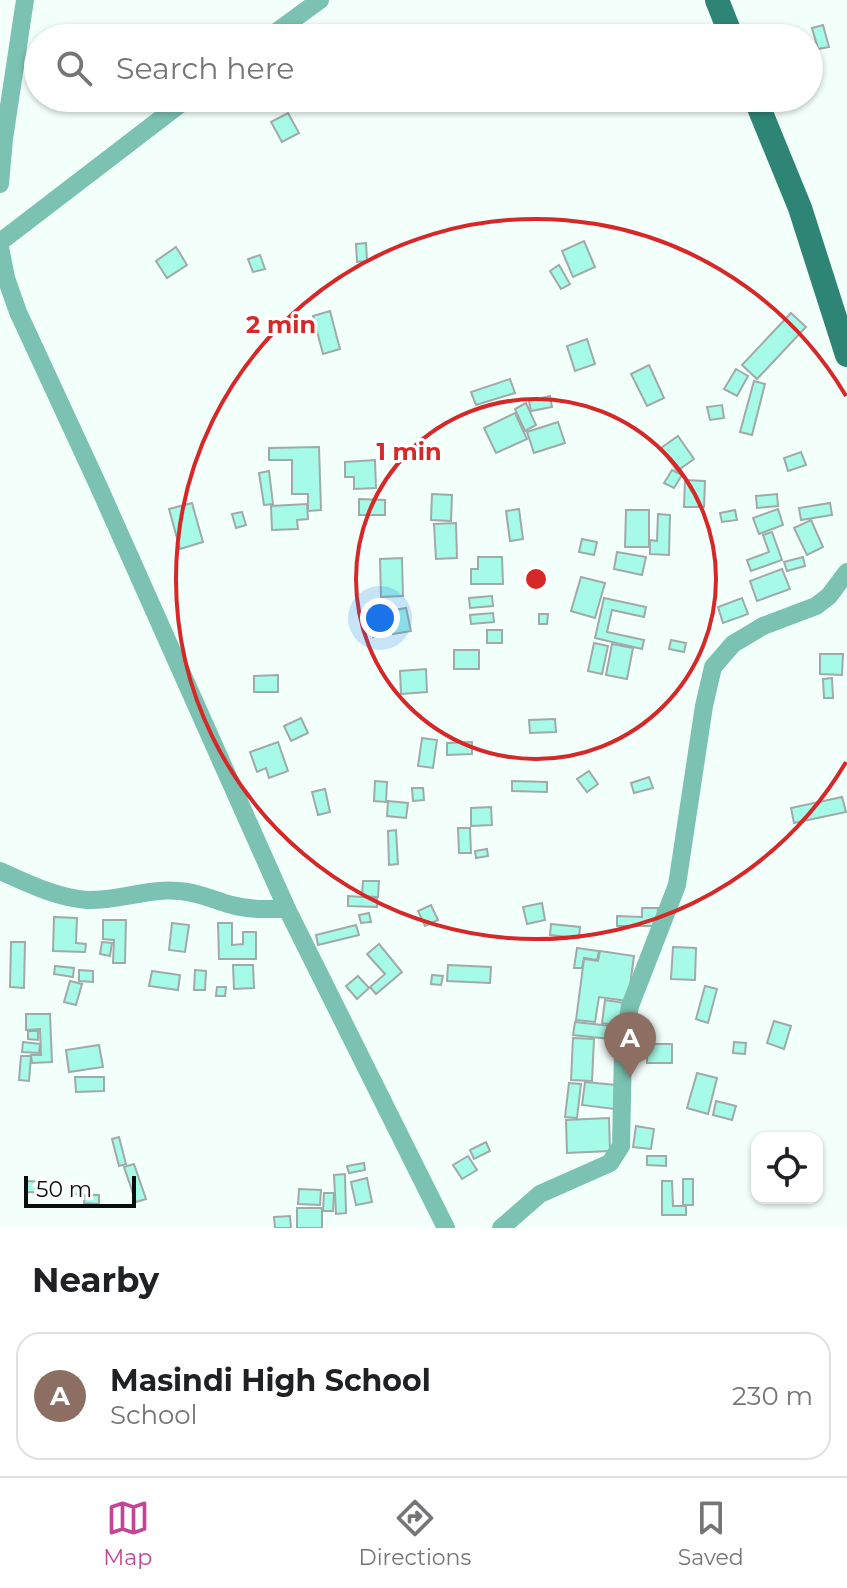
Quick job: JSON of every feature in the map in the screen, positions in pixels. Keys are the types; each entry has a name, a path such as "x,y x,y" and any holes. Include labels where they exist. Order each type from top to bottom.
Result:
{"main road":[{"path":"717,0 726,24"},
{"path":"761,112 800,208 847,355"}],"street":[{"path":"0,184 25,0"},
{"path":"287,24 320,0"},
{"path":"170,112 0,245 6,278 18,312 287,909 446,1228"},
{"path":"501,1228 540,1194 610,1163 621,1146 623,1050 630,1006 677,885 704,706 713,667 733,644 763,626 816,606 829,596 847,572"},
{"path":"0,871 52,892 89,900 158,890 180,891 206,895 230,905 287,909"}],"building":[{"path":"823,25 829,47 823,48"},
{"path":"288,113 299,133 282,142 271,122"},
{"path":"584,241 595,267 573,277 562,251"},
{"path":"366,243 367,261 357,262 356,244"},
{"path":"176,247 187,265 167,278 156,261"},
{"path":"260,255 265,269 253,272 248,259"},
{"path":"559,265 570,284 561,289 550,271"},
{"path":"330,311 340,349 323,354 313,316"},
{"path":"791,313 806,327 757,379 742,365"},
{"path":"587,339 595,364 575,371 567,346"},
{"path":"649,365 664,398 647,406 631,374"},
{"path":"736,369 748,376 737,396 724,389"},
{"path":"510,379 515,393 476,405 471,392"},
{"path":"754,381 765,384 752,435 740,432"},
{"path":"550,396 552,407 531,411 529,401"},
{"path":"526,403 536,425 525,431 515,409"},
{"path":"722,405 724,418 710,420 707,407"},
{"path":"515,413 527,439 496,453 484,428"},
{"path":"558,422 565,443 534,453 527,432"},
{"path":"678,436 694,459 677,471 661,448"},
{"path":"319,447 321,510 308,511 308,494 292,494 292,460 269,460 269,448"},
{"path":"801,452 806,465 788,471 784,458"},
{"path":"375,460 376,488 354,489 354,477 345,477 345,462"},
{"path":"672,470 682,475 674,488 664,483"},
{"path":"269,471 273,504 264,505 259,473"},
{"path":"685,480 705,481 704,507 684,507"},
{"path":"432,494 452,495 451,521 431,520"},
{"path":"777,494 778,506 757,508 756,496"},
{"path":"359,499 385,500 385,515 359,515"},
{"path":"192,503 203,542 180,549 169,509"},
{"path":"830,503 832,515 801,520 799,508"},
{"path":"307,504 308,519 297,520 298,529 272,530 271,506"},
{"path":"519,509 523,539 510,541 506,511"},
{"path":"778,509 783,525 759,534 753,518"},
{"path":"626,510 649,510 649,547 625,547"},
{"path":"735,510 737,520 722,522 720,513"},
{"path":"242,512 246,525 236,528 232,514"},
{"path":"658,514 670,515 669,555 650,554 650,540 657,541"},
{"path":"811,520 823,547 807,555 794,528"},
{"path":"456,523 457,558 436,559 434,524"},
{"path":"772,532 782,560 751,571 747,560 769,552 763,535"},
{"path":"582,539 597,542 594,555 579,552"},
{"path":"617,552 646,557 642,575 614,569"},
{"path":"478,557 502,557 503,584 471,584 471,569 478,569"},
{"path":"803,557 805,566 787,571 784,562"},
{"path":"402,558 403,596 381,597 380,559"},
{"path":"782,569 790,589 757,601 750,581"},
{"path":"581,577 605,583 595,618 571,611"},
{"path":"492,596 493,606 470,608 469,598"},
{"path":"604,598 646,607 644,617 612,610 607,632 644,640 642,649 595,638"},
{"path":"742,598 748,614 723,623 718,607"},
{"path":"382,605 384,616 371,618 370,607"},
{"path":"406,608 411,631 393,634 389,611"},
{"path":"493,613 494,622 471,624 470,615"},
{"path":"539,614 548,614 547,624 539,624"},
{"path":"388,624 390,634 373,637 371,626"},
{"path":"487,630 502,630 502,643 487,643"},
{"path":"671,640 686,643 684,652 669,649"},
{"path":"594,643 608,646 602,674 588,671"},
{"path":"612,644 633,648 627,679 606,675"},
{"path":"454,650 479,650 479,669 454,669"},
{"path":"820,654 843,654 842,675 820,674"},
{"path":"426,669 427,692 401,694 400,671"},
{"path":"278,675 278,692 254,692 254,676"},
{"path":"832,678 833,698 824,698 823,679"},
{"path":"301,718 308,733 291,741 284,726"},
{"path":"555,719 556,732 530,733 529,720"},
{"path":"422,738 437,740 433,768 418,766"},
{"path":"278,742 288,771 269,778 266,768 257,772 250,752"},
{"path":"472,742 472,754 447,755 447,743"},
{"path":"589,771 598,784 587,792 577,779"},
{"path":"649,777 653,788 634,793 631,783"},
{"path":"375,781 387,782 386,802 374,801"},
{"path":"512,781 547,782 547,792 512,791"},
{"path":"412,788 423,788 424,800 413,801"},
{"path":"325,789 330,812 318,815 312,792"},
{"path":"842,797 846,812 794,823 791,808"},
{"path":"388,801 408,803 406,818 387,816"},
{"path":"491,807 492,825 471,826 471,808"},
{"path":"458,828 470,828 471,853 459,853"},
{"path":"396,830 398,864 389,865 388,831"},
{"path":"487,849 488,856 476,858 475,851"},
{"path":"363,881 379,881 378,897 362,896"},
{"path":"348,896 377,898 377,907 348,906"},
{"path":"542,903 545,920 527,924 523,907"},
{"path":"431,905 438,920 425,926 418,911"},
{"path":"642,908 658,908 657,926 617,926 617,916 642,917"},
{"path":"369,913 371,922 361,923 359,915"},
{"path":"54,917 77,918 76,943 86,944 85,952 53,951"},
{"path":"103,920 126,920 125,963 113,963 114,940 103,939"},
{"path":"172,923 189,925 185,952 169,950"},
{"path":"218,923 232,923 232,945 243,944 243,932 256,932 256,959 219,959"},
{"path":"551,924 580,927 579,938 550,935"},
{"path":"356,925 359,935 318,945 316,935"},
{"path":"11,942 25,942 24,988 10,987"},
{"path":"102,942 112,943 110,956 100,954"},
{"path":"379,944 402,972 376,994 370,987 385,974 367,954"},
{"path":"673,947 696,948 695,980 671,979"},
{"path":"577,948 599,951 597,960 584,958 582,968 574,968"},
{"path":"600,951 634,956 628,1001 599,997 595,1022 576,1020 584,959 598,961"},
{"path":"233,965 253,965 254,988 234,989"},
{"path":"448,965 491,967 490,983 447,981"},
{"path":"55,966 74,968 73,977 54,974"},
{"path":"79,970 93,971 93,982 79,981"},
{"path":"195,970 206,971 205,990 194,990"},
{"path":"152,971 180,975 178,990 149,986"},
{"path":"432,975 443,976 441,985 431,984"},
{"path":"358,976 369,988 357,999 346,986"},
{"path":"70,981 82,984 76,1005 64,1002"},
{"path":"705,986 717,989 708,1023 696,1019"},
{"path":"217,987 226,987 225,996 216,996"},
{"path":"605,1000 625,1003 621,1026 602,1023"},
{"path":"26,1014 50,1014 52,1062 32,1063 31,1055 41,1055 40,1029 26,1030"},
{"path":"774,1021 791,1026 784,1049 767,1043"},
{"path":"575,1022 620,1027 619,1040 573,1035"},
{"path":"28,1031 38,1031 38,1040 28,1039"},
{"path":"573,1038 594,1039 592,1081 571,1080"},
{"path":"23,1042 40,1044 39,1053 22,1052"},
{"path":"734,1042 746,1043 745,1054 733,1053"},
{"path":"647,1044 672,1044 672,1063 647,1063"},
{"path":"99,1045 103,1067 69,1072 66,1050"},
{"path":"21,1056 31,1056 29,1081 19,1080"},
{"path":"697,1073 717,1078 708,1114 687,1108"},
{"path":"75,1077 104,1077 104,1091 76,1092"},
{"path":"585,1082 616,1085 614,1109 582,1105"},
{"path":"569,1083 581,1084 577,1118 565,1117"},
{"path":"716,1101 736,1106 732,1120 713,1115"},
{"path":"609,1118 610,1151 567,1153 566,1120"},
{"path":"636,1126 654,1129 651,1149 633,1147"},
{"path":"119,1137 126,1164 119,1166 112,1139"},
{"path":"486,1142 490,1151 474,1159 470,1150"},
{"path":"468,1156 477,1170 462,1179 453,1165"},
{"path":"647,1156 666,1156 666,1166 647,1165"},
{"path":"364,1163 365,1170 349,1173 347,1166"},
{"path":"134,1164 146,1199 136,1202 124,1167"},
{"path":"345,1174 346,1213 336,1214 334,1175"},
{"path":"367,1178 372,1202 356,1205 351,1182"},
{"path":"683,1179 693,1179 693,1205 683,1205"},
{"path":"25,1181 53,1182 52,1193 25,1192"},
{"path":"662,1181 672,1181 673,1206 686,1206 686,1215 662,1215"},
{"path":"74,1183 84,1185 82,1195 71,1193"},
{"path":"299,1189 321,1190 320,1205 298,1204"},
{"path":"324,1193 334,1193 333,1211 323,1211"},
{"path":"85,1195 99,1195 99,1204 84,1203"},
{"path":"297,1208 322,1208 322,1228 297,1228"},
{"path":"290,1216 291,1228 275,1228 274,1217"}],"place":[{"name":"Masindi High School","path":"630,1078"}]}
